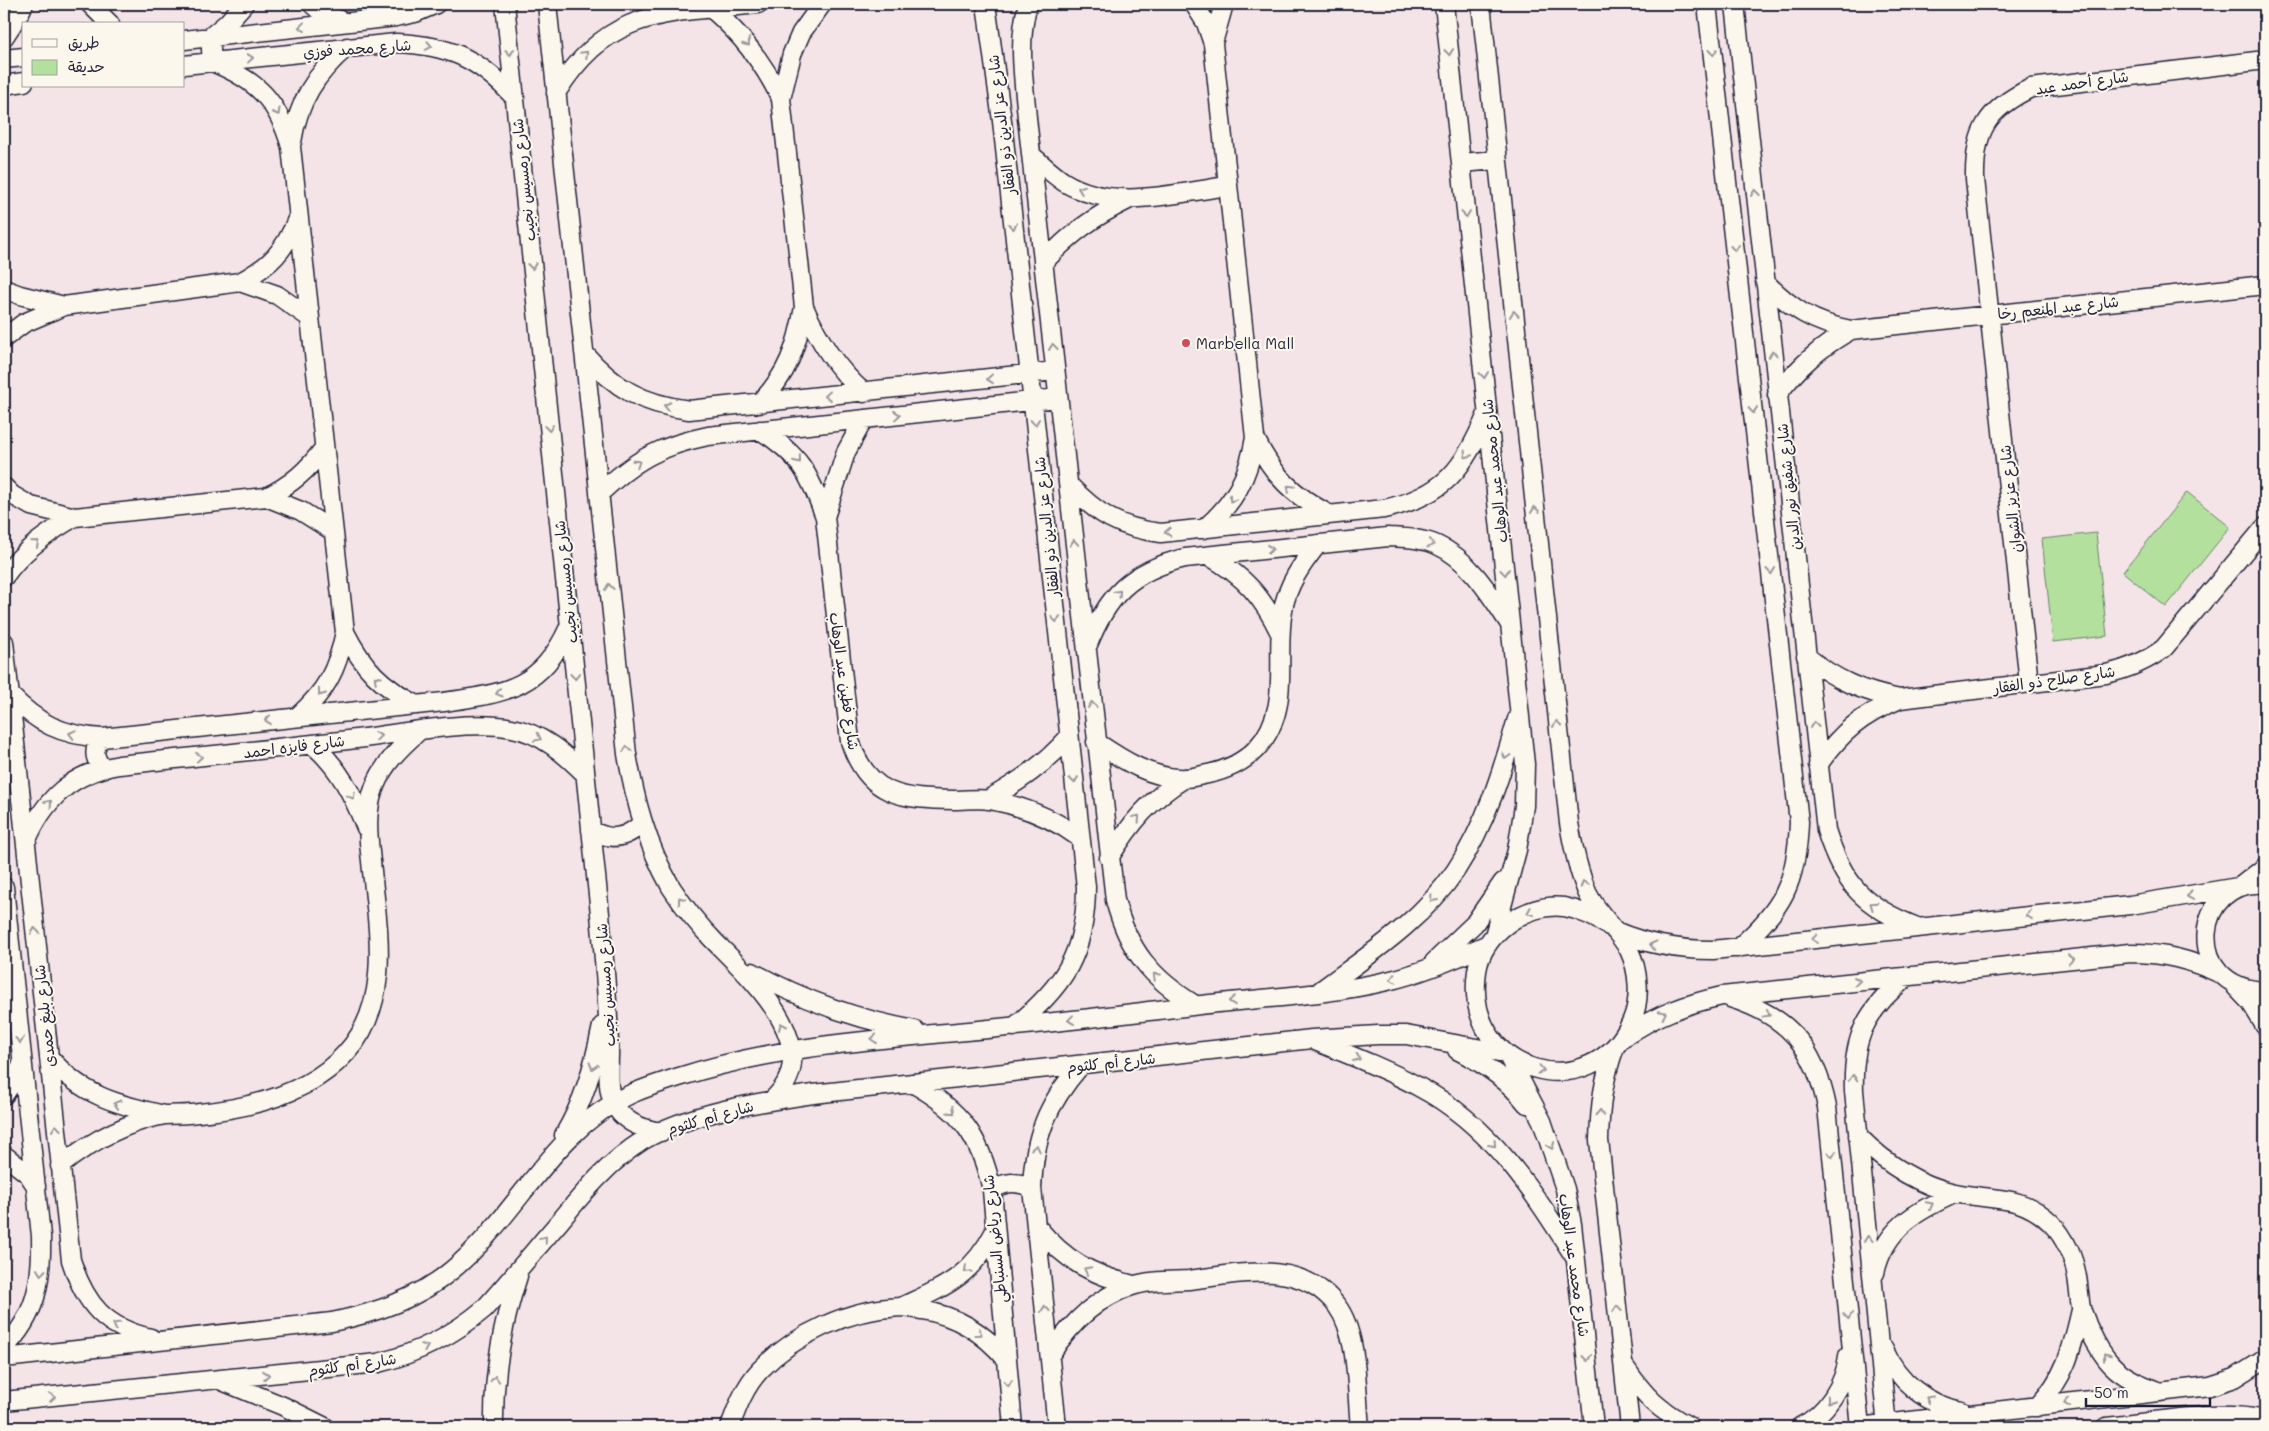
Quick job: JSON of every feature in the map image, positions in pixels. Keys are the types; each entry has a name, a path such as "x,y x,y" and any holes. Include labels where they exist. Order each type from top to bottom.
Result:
{"street":[{"path":"4,37 24,4"},
{"path":"90,4 108,22"},
{"path":"244,4 227,23 210,37 212,62 235,71 256,85 266,96 284,124 291,147 345,632 340,657 330,680 315,700 297,717"},
{"path":"312,4 321,12 344,22"},
{"name":"شارع محمد فوزي","path":"185,40 396,17 415,13 436,4"},
{"name":"شارع رمسيس نجيب","path":"505,4 591,830 606,983 609,1081 613,1103"},
{"path":"547,4 627,754 636,801 642,823 655,856 672,887 692,916 762,989 774,1008 791,1049 793,1064 790,1078 782,1091 772,1100"},
{"path":"556,93 569,72 585,53 604,37 625,25 648,16 758,4"},
{"path":"759,404 773,390 792,356 799,335 804,307 781,98 792,54 801,33 822,4"},
{"name":"شارع عز الدين ذو الفقار","path":"986,4 1002,121 1086,896 1086,913 1082,939 1072,963 1057,985 1037,1008 1014,1027"},
{"name":"شارع عز الدين ذو الفقار","path":"1028,4 1023,30 1022,50 1027,118 1115,900 1122,925 1134,950 1172,991 1195,1005"},
{"path":"1194,4 1206,23 1213,44 1255,438 1252,459 1244,480 1234,498 1220,515 1204,529"},
{"path":"1213,44 1224,4"},
{"name":"شارع محمد عبد الوهاب","path":"1444,4 1520,709 1524,764 1524,806 1512,867 1491,940"},
{"name":"شارع شفيق نور الدين","path":"1707,4 1799,822 1798,851 1791,879 1779,905 1761,928 1738,948"},
{"name":"شارع شفيق نور الدين","path":"1735,4 1826,830 1834,857 1848,881 1867,902 1890,917 1917,927"},
{"path":"1482,7 1569,823 1575,859 1588,894 1629,950 1637,972 1638,996 1633,1019 1618,1044 1604,1077 1600,1108 1599,1140 1630,1427"},
{"path":"712,9 730,24 759,58 781,98"},
{"path":"396,17 401,30 396,43"},
{"name":"شارع محمد فوزي","path":"185,65 347,47 396,43 425,44 451,50 475,62 496,78 514,97"},
{"path":"291,147 294,124 306,94 329,62 347,47"},
{"path":"4,59 22,57"},
{"name":"شارع أحمد عيد","path":"1990,315 1975,179 1975,156 1981,133 1993,113 2010,98 2031,88 2265,60"},
{"path":"1002,121 1027,118"},
{"path":"1031,155 1047,170 1070,185 1083,191 1128,200 1228,186"},
{"path":"1461,164 1497,160"},
{"path":"1043,263 1072,234 1088,222 1128,200"},
{"path":"4,338 24,323 64,306 240,282 260,272 277,256 290,238 298,216"},
{"path":"240,282 277,296 310,318"},
{"name":"شارع عبد المنعم رخا","path":"1765,282 1795,309 1812,320 1851,330 2265,285"},
{"path":"4,289 64,306"},
{"path":"804,307 818,338 836,366 864,392"},
{"name":"شارع عزيز الشوان","path":"1990,315 2029,683"},
{"name":"شارع عبد المنعم رخا","path":"1778,395 1792,375 1809,357 1829,342 1851,330"},
{"path":"584,353 600,372 620,387 641,399 665,407 702,410 1055,372"},
{"path":"600,494 623,472 642,459 678,442 708,436 1058,398"},
{"path":"1068,484 1100,514 1119,524 1161,533 1384,510 1408,504 1430,493 1450,478 1466,458 1488,411"},
{"name":"شارع فطين عبد الوهاب","path":"825,517 846,452 864,419"},
{"name":"شارع فطين عبد الوهاب","path":"760,430 793,454 805,469 825,517 850,741 856,760 869,777 885,789 904,797 987,800 1015,806 1050,818 1080,838"},
{"path":"1255,438 1264,458 1277,476 1292,491 1330,515"},
{"path":"4,486 12,495 31,506 75,517 266,497 283,489 299,478 324,448"},
{"path":"1758,462 1785,458"},
{"path":"266,497 301,511 334,531"},
{"path":"4,577 24,553 40,539 75,517"},
{"name":"شارع صلاح ذو الفقار","path":"1818,765 1833,743 1853,724 1875,709 1900,699 2106,674 2127,669 2147,661 2164,648 2179,632 2265,527"},
{"path":"1086,650 1106,606 1122,588 1141,574 1162,564 1185,558 1388,537 1412,538 1437,545 1456,557 1474,574 1511,626"},
{"path":"1109,858 1134,820 1149,804 1185,778 1234,766 1251,755 1265,740 1274,722 1280,703 1280,634 1283,609 1290,586 1302,564 1318,544"},
{"path":"1209,556 1232,569 1252,587 1269,609 1280,634"},
{"name":"شارع فايزه احمد","path":"9,694 24,710 54,728 81,736 102,738 444,702 491,696 512,689 531,679 556,653 570,627"},
{"path":"345,632 354,652 367,669 382,683 417,705"},
{"name":"شارع بليغ حمدى","path":"4,642 71,1260 79,1285 92,1306 112,1324 136,1335 162,1340"},
{"name":"شارع صلاح ذو الفقار","path":"1806,656 1827,672 1850,685 1874,694 1900,699"},
{"path":"444,702 450,712 447,728"},
{"path":"1319,991 1403,927 1431,902 1455,872 1475,840 1490,804 1503,769 1520,709"},
{"name":"شارع فايزه احمد","path":"25,845 34,824 46,805 57,794 87,774 103,768 419,731 491,725 514,728 553,746 585,774"},
{"path":"60,1166 81,1150 111,1134 165,1116 232,1108 266,1101 298,1090 324,1074 347,1053 364,1028 375,1001 379,972 368,833 369,808 375,786 385,766 400,747 419,731"},
{"path":"987,800 1029,775 1069,737"},
{"path":"102,738 95,750 95,757 103,768"},
{"path":"1096,742 1130,764 1148,771 1185,778"},
{"path":"312,744 327,757 340,773 351,791 368,833"},
{"path":"591,830 601,836 623,837 634,832 642,823"},
{"path":"1422,971 1450,949 1474,924 1495,896 1512,867"},
{"path":"2265,867 2224,897 2213,910 2207,927 2206,944 2211,960 2227,980 2251,1003 2265,1026"},
{"path":"4,1358 332,1322 363,1316 393,1305 421,1291 458,1265 551,1158 589,1119 613,1103 634,1092 690,1074 791,1049 840,1042 1014,1027 1354,988 1422,971 1491,940 1513,919 1537,909 1562,907 1587,913 1638,941 1688,950 1738,948 2130,905 2257,883 2265,884"},
{"path":"5,895 31,900"},
{"name":"شارع بليغ حمدى","path":"4,1348 13,1339 28,1316 39,1289 42,1265 42,1236 5,895"},
{"path":"1491,940 1476,974 1474,990 1478,1013 1488,1035 1505,1054 1528,1067 1551,1072 1574,1070 1589,1064 1644,1024 1669,1011 1695,1002 1722,996 2130,953 2154,953 2177,957 2200,964 2250,991 2265,991"},
{"path":"741,966 796,994 836,1010 870,1020 938,1034"},
{"path":"1887,1426 1858,1136 1853,1064 1859,1038 1870,1014 1881,1000 1908,976"},
{"path":"551,1158 570,1126 585,1092 596,1056 603,1020 606,983"},
{"path":"1722,996 1749,1004 1773,1016 1787,1028 1810,1056 1822,1081 1827,1107 1860,1427 1887,1426 2210,1386 2235,1378 2265,1359"},
{"name":"شارع أم كلثوم","path":"4,1401 378,1363 408,1354 445,1338 465,1325 484,1309 589,1187 612,1164 635,1146 661,1132 721,1112 772,1100 1312,1039 1406,1035 1505,1054"},
{"path":"1312,1039 1421,1087 1461,1115 1485,1136 1512,1166 1538,1199 1576,1260"},
{"path":"1434,1040 1459,1051 1490,1070 1524,1100 1542,1121"},
{"name":"شارع محمد عبد الوهاب","path":"1505,1054 1542,1121 1565,1189 1572,1224 1594,1427"},
{"path":"49,1057 61,1072 93,1094 111,1102 165,1116"},
{"path":"4,1095 17,1076 23,1062"},
{"path":"1057,1427 1032,1188 1033,1161 1039,1134 1054,1101 1063,1086 1081,1065"},
{"name":"شارع رياض السنباطي","path":"912,1084 936,1097 963,1123 974,1138 986,1163 992,1190 1013,1427"},
{"path":"613,1103 628,1121 638,1127 661,1132"},
{"path":"1858,1136 1876,1155 1900,1171 1926,1183 1956,1193 2000,1198 2029,1206 2051,1223 2068,1246 2077,1275 2082,1310 2100,1349 2116,1369 2132,1380 2160,1392"},
{"path":"4,1154 28,1174 36,1186"},
{"path":"992,1190 1012,1182 1023,1183 1032,1188"},
{"path":"1873,1284 1878,1259 1891,1237 1908,1218 1956,1193"},
{"path":"1037,1227 1052,1244 1082,1267 1109,1279 1133,1285 1257,1272 1280,1272 1301,1278 1321,1290 1336,1306 1347,1326 1352,1348 1360,1427"},
{"path":"901,1307 953,1282 985,1251 995,1231"},
{"path":"42,1236 57,1240 67,1232"},
{"path":"494,1427 496,1372 501,1337 522,1266"},
{"path":"1050,1354 1062,1336 1077,1320 1094,1306 1133,1285"},
{"path":"730,1427 741,1398 759,1371 778,1354 823,1326 874,1310 901,1307 945,1315 962,1322 993,1344 1006,1359"},
{"path":"2037,1407 2050,1393 2069,1360 2082,1310"},
{"path":"1800,1427 1824,1409 1840,1387 1847,1363 1851,1338"},
{"path":"1878,1338 1894,1369 1905,1382 1926,1398 1950,1409 1975,1414"},
{"path":"1623,1364 1642,1392 1666,1414 1690,1427"},
{"path":"220,1380 283,1406 325,1427"},
{"path":"2106,1427 2139,1425 2218,1415 2246,1416 2265,1420"}],"green space":[{"path":"2187,492 2230,527 2166,607 2123,572"},
{"path":"2096,533 2107,636 2053,642 2042,539"}],"place":[{"name":"Marbella Mall","path":"1186,343"}]}
